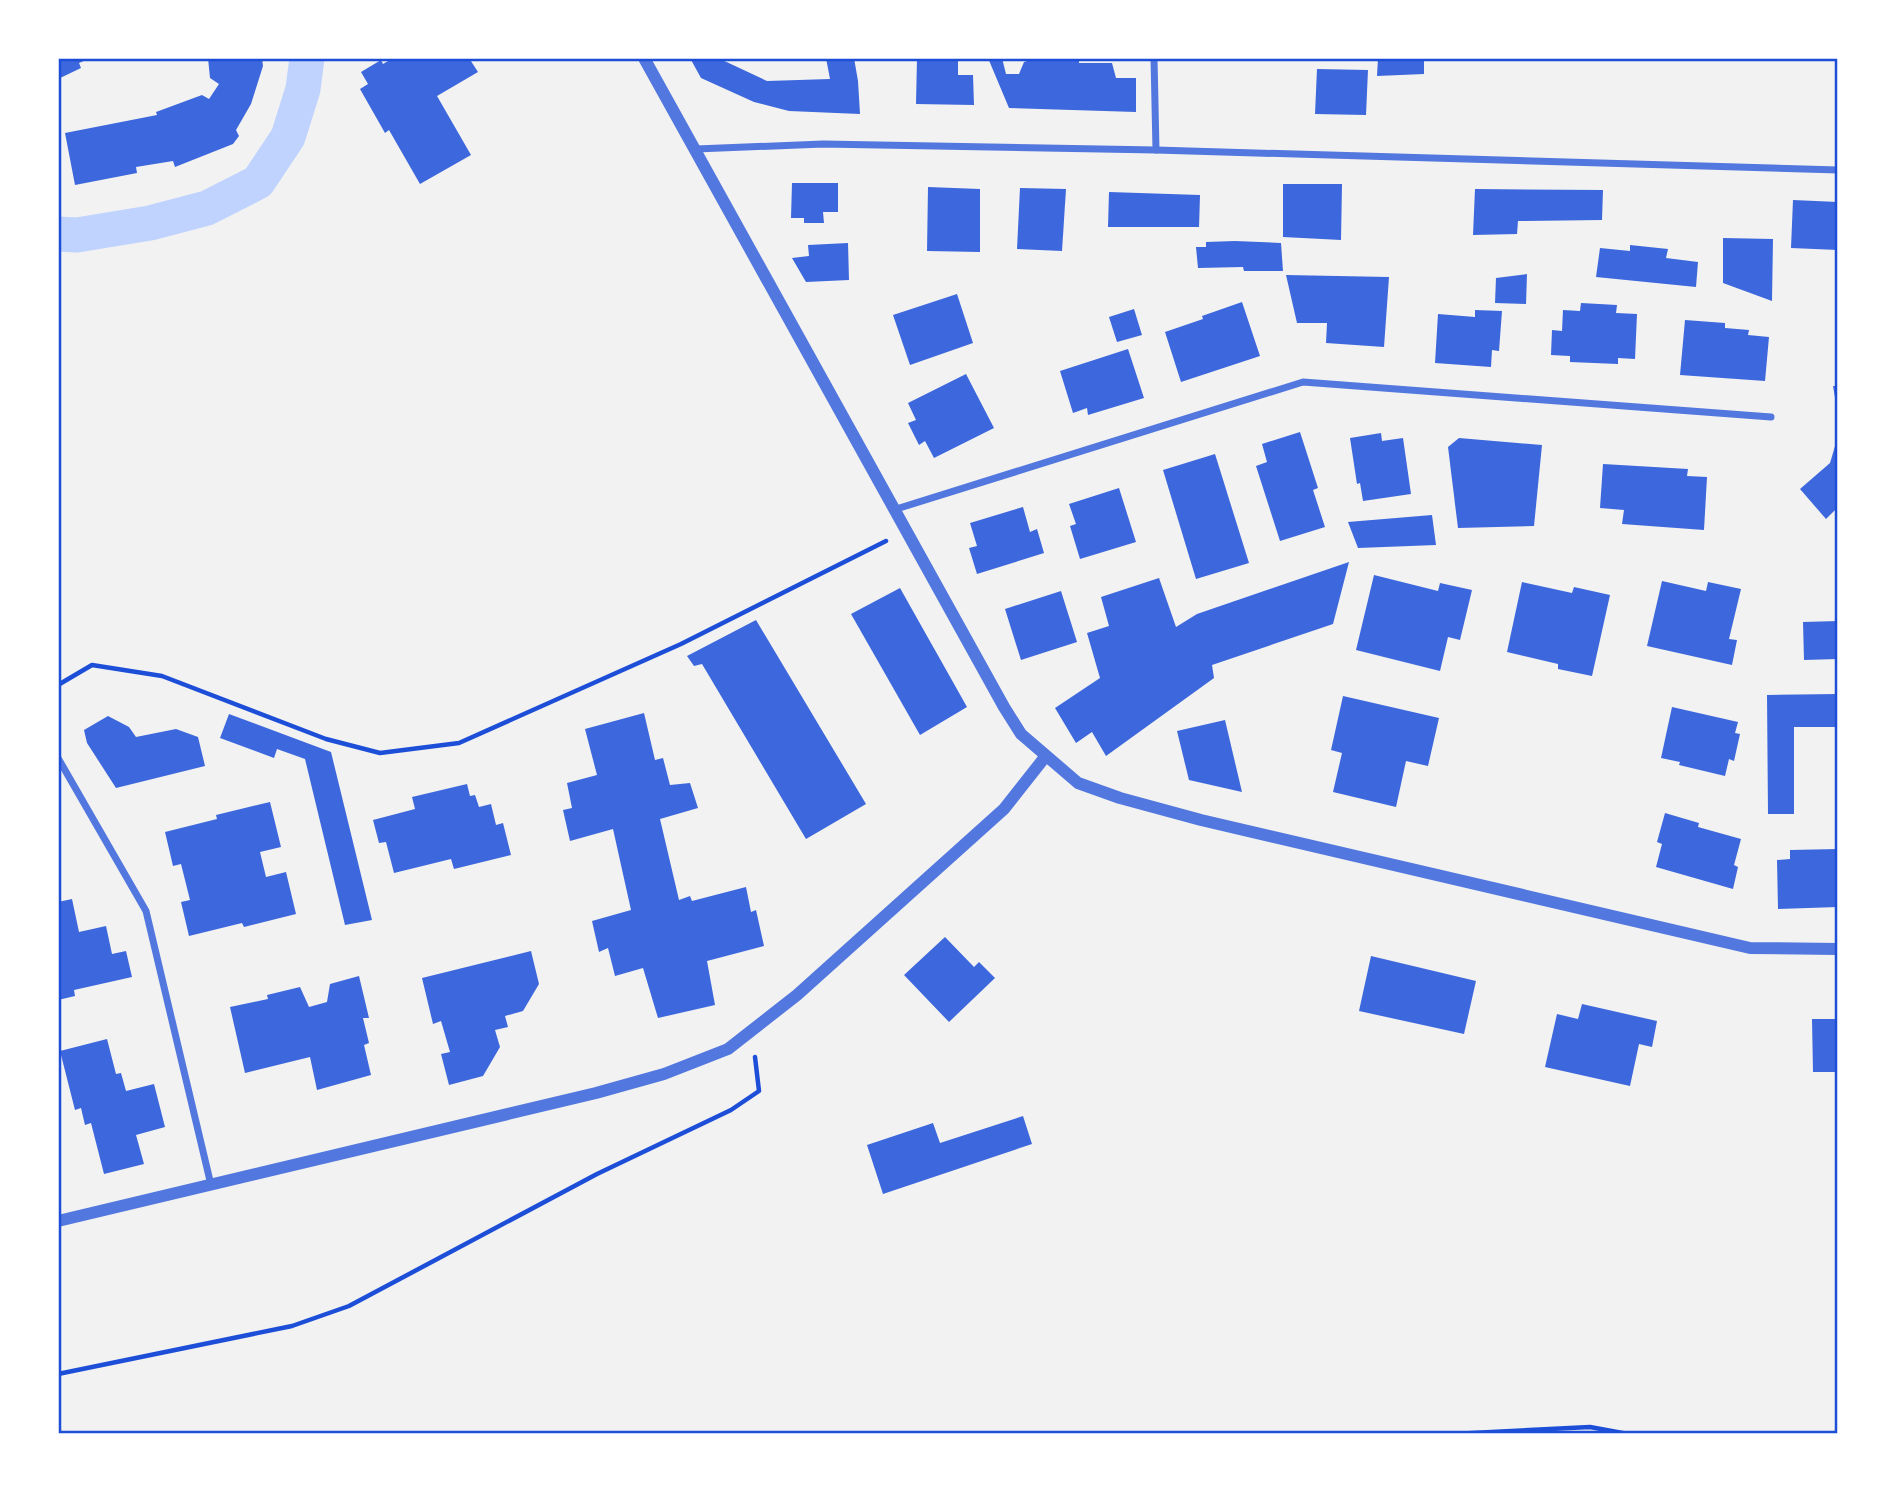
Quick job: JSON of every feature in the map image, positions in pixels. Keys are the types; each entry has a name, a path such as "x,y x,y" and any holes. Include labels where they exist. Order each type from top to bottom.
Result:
{"street":[{"path":"644,58 893,510 1021,734 1078,783 1120,798 1201,820 1751,948 1838,949"},
{"path":"1154,58 1156,150"},
{"path":"696,149 792,143 1156,150 1838,170"},
{"path":"893,510 1303,383 1770,417"},
{"path":"58,1221 596,1093 653,1077 728,1049 797,995 1004,809 1045,757"},
{"path":"58,758 146,911 211,1185"}],"path":[{"path":"58,685 92,666 104,667 162,676 326,739 380,753 459,743 681,645 906,531"},
{"path":"58,1374 292,1326 349,1307 597,1174 731,1110 759,1091 752,1030"},
{"path":"1452,1434 1590,1427 1628,1434"}],"building":[{"path":"58,58 91,58 79,63 81,68 58,79"},
{"path":"208,58 262,58 263,66 251,104 236,130 239,136 233,144 175,167 173,161 136,167 137,173 75,185 65,133 157,115 156,112 202,95 209,99 219,84 210,78"},
{"path":"393,58 469,58 478,72 437,96 471,155 420,184 389,130 385,133 360,89 368,84 361,72 381,60 383,64"},
{"path":"690,58 718,58 767,81 830,79 826,58 854,58 860,114 789,111 754,102 701,78"},
{"path":"917,58 958,58 958,75 973,75 974,105 916,104"},
{"path":"988,58 1002,58 1006,74 1019,74 1024,62 1037,58 1079,58 1079,63 1112,63 1116,78 1136,78 1136,112 1009,108"},
{"path":"1378,58 1424,58 1424,74 1377,76"},
{"path":"1317,69 1368,70 1366,115 1315,114"},
{"path":"792,183 838,183 838,212 823,212 824,223 804,223 804,218 791,218"},
{"path":"1283,184 1342,184 1341,240 1283,237"},
{"path":"928,187 980,189 980,252 927,251"},
{"path":"1020,188 1066,189 1062,251 1017,249"},
{"path":"1475,189 1603,190 1602,220 1518,221 1517,234 1473,235"},
{"path":"1109,192 1200,195 1199,227 1108,227"},
{"path":"1793,200 1838,202 1838,250 1791,248"},
{"path":"1723,238 1773,239 1772,301 1723,283"},
{"path":"1206,242 1281,243 1283,271 1244,271 1243,267 1198,268 1196,247 1206,247"},
{"path":"848,243 849,280 806,282 792,258 809,256 808,245"},
{"path":"1630,245 1668,249 1666,258 1698,262 1696,287 1596,277 1600,248 1630,251"},
{"path":"1527,274 1526,304 1495,303 1496,278"},
{"path":"1286,275 1389,277 1384,347 1326,343 1327,323 1297,323"},
{"path":"957,294 973,343 910,365 893,315"},
{"path":"1242,302 1260,356 1181,382 1165,332"},
{"path":"1581,303 1617,305 1616,313 1637,314 1635,359 1618,358 1618,364 1570,362 1570,356 1551,355 1552,330 1562,331 1563,310 1580,311"},
{"path":"1134,309 1142,335 1117,342 1109,317"},
{"path":"1475,310 1502,311 1499,351 1492,350 1491,367 1435,363 1438,314 1475,317"},
{"path":"1685,320 1725,323 1725,328 1749,330 1748,335 1769,337 1765,381 1680,375"},
{"path":"1128,349 1144,398 1088,415 1087,408 1073,413 1060,371"},
{"path":"966,374 994,428 934,458 925,441 919,445 908,423 916,420 908,403"},
{"path":"1833,386 1838,386 1838,409 1837,409"},
{"path":"1300,432 1318,488 1313,490 1325,527 1280,541 1256,466 1267,462 1262,444"},
{"path":"1381,433 1382,441 1403,438 1411,494 1363,501 1360,483 1357,484 1350,438"},
{"path":"1838,436 1838,507 1826,519 1800,489 1830,463"},
{"path":"1459,438 1542,445 1534,526 1458,528 1448,447"},
{"path":"1215,454 1249,563 1196,579 1163,470"},
{"path":"1603,464 1688,469 1687,476 1707,477 1704,530 1622,524 1624,510 1600,508"},
{"path":"1119,488 1136,542 1080,559 1070,526 1076,524 1069,504"},
{"path":"1023,507 1030,532 1037,529 1044,553 977,574 969,548 977,546 970,523"},
{"path":"1432,515 1436,545 1358,548 1348,522"},
{"path":"1349,562 1333,624 1212,665 1214,678 1106,756 1092,732 1076,743 1055,708 1100,678 1087,633 1109,626 1101,597 1159,578 1176,627 1197,614"},
{"path":"1374,575 1438,591 1440,583 1472,590 1460,640 1448,637 1440,671 1356,650"},
{"path":"1662,581 1706,591 1708,582 1741,589 1729,639 1737,640 1732,665 1647,646"},
{"path":"1522,582 1572,593 1574,587 1610,595 1592,676 1558,669 1558,664 1507,652"},
{"path":"900,588 967,707 920,735 851,614"},
{"path":"1061,591 1077,642 1021,660 1005,609"},
{"path":"756,620 866,804 806,839 702,664 694,666 687,656"},
{"path":"1838,621 1838,659 1804,660 1803,622"},
{"path":"1838,694 1838,727 1794,727 1794,814 1768,814 1767,695"},
{"path":"1343,696 1439,718 1428,766 1406,761 1396,807 1333,792 1342,753 1331,750"},
{"path":"1672,707 1738,722 1735,733 1740,734 1734,761 1729,759 1725,776 1661,758"},
{"path":"644,713 655,760 663,758 670,785 690,783 698,808 660,819 679,900 690,896 692,901 746,887 751,912 756,910 764,946 707,961 715,1005 658,1018 643,968 615,976 608,948 599,952 592,921 631,910 613,829 570,841 563,810 572,808 567,783 597,775 585,729"},
{"path":"229,714 331,752 372,920 345,925 305,759 277,749 274,758 220,738"},
{"path":"108,716 129,727 136,737 176,729 198,737 205,766 116,788 87,743 84,730"},
{"path":"1225,720 1242,792 1189,780 1177,731"},
{"path":"467,784 470,796 475,795 479,807 491,804 496,825 503,823 511,855 454,869 451,859 394,873 386,842 379,843 373,820 415,809 412,797"},
{"path":"270,802 281,847 260,852 266,877 286,872 296,914 244,927 242,923 189,936 181,902 190,900 181,864 173,866 165,832 217,819 216,815"},
{"path":"1665,813 1699,823 1698,827 1741,839 1734,865 1738,867 1733,889 1656,867 1662,844 1657,842"},
{"path":"1838,849 1838,907 1778,909 1777,860 1790,859 1790,850"},
{"path":"72,899 79,932 106,926 112,954 126,951 132,977 74,990 75,996 58,1000 58,902"},
{"path":"945,937 974,967 979,962 995,978 949,1022 904,975"},
{"path":"531,951 539,984 523,1011 505,1016 508,1027 495,1030 500,1047 483,1076 449,1085 441,1054 450,1052 441,1021 433,1024 422,978"},
{"path":"1371,956 1476,981 1464,1034 1359,1011"},
{"path":"359,976 369,1018 363,1018 369,1043 364,1045 371,1075 317,1090 310,1057 245,1073 230,1007 268,999 267,995 300,987 309,1007 327,1002 330,984"},
{"path":"1582,1004 1657,1021 1652,1047 1639,1044 1630,1086 1545,1067 1557,1014 1578,1019"},
{"path":"1812,1019 1838,1019 1838,1072 1813,1072"},
{"path":"107,1039 116,1074 121,1073 126,1091 154,1084 165,1127 136,1135 144,1164 104,1174 91,1123 85,1125 81,1108 75,1110 60,1051"},
{"path":"1023,1116 1032,1144 883,1194 867,1145 933,1123 940,1143"}],"waterway":[{"path":"58,234 77,235 150,223 207,208 258,182 288,137 303,89 307,58"}]}
